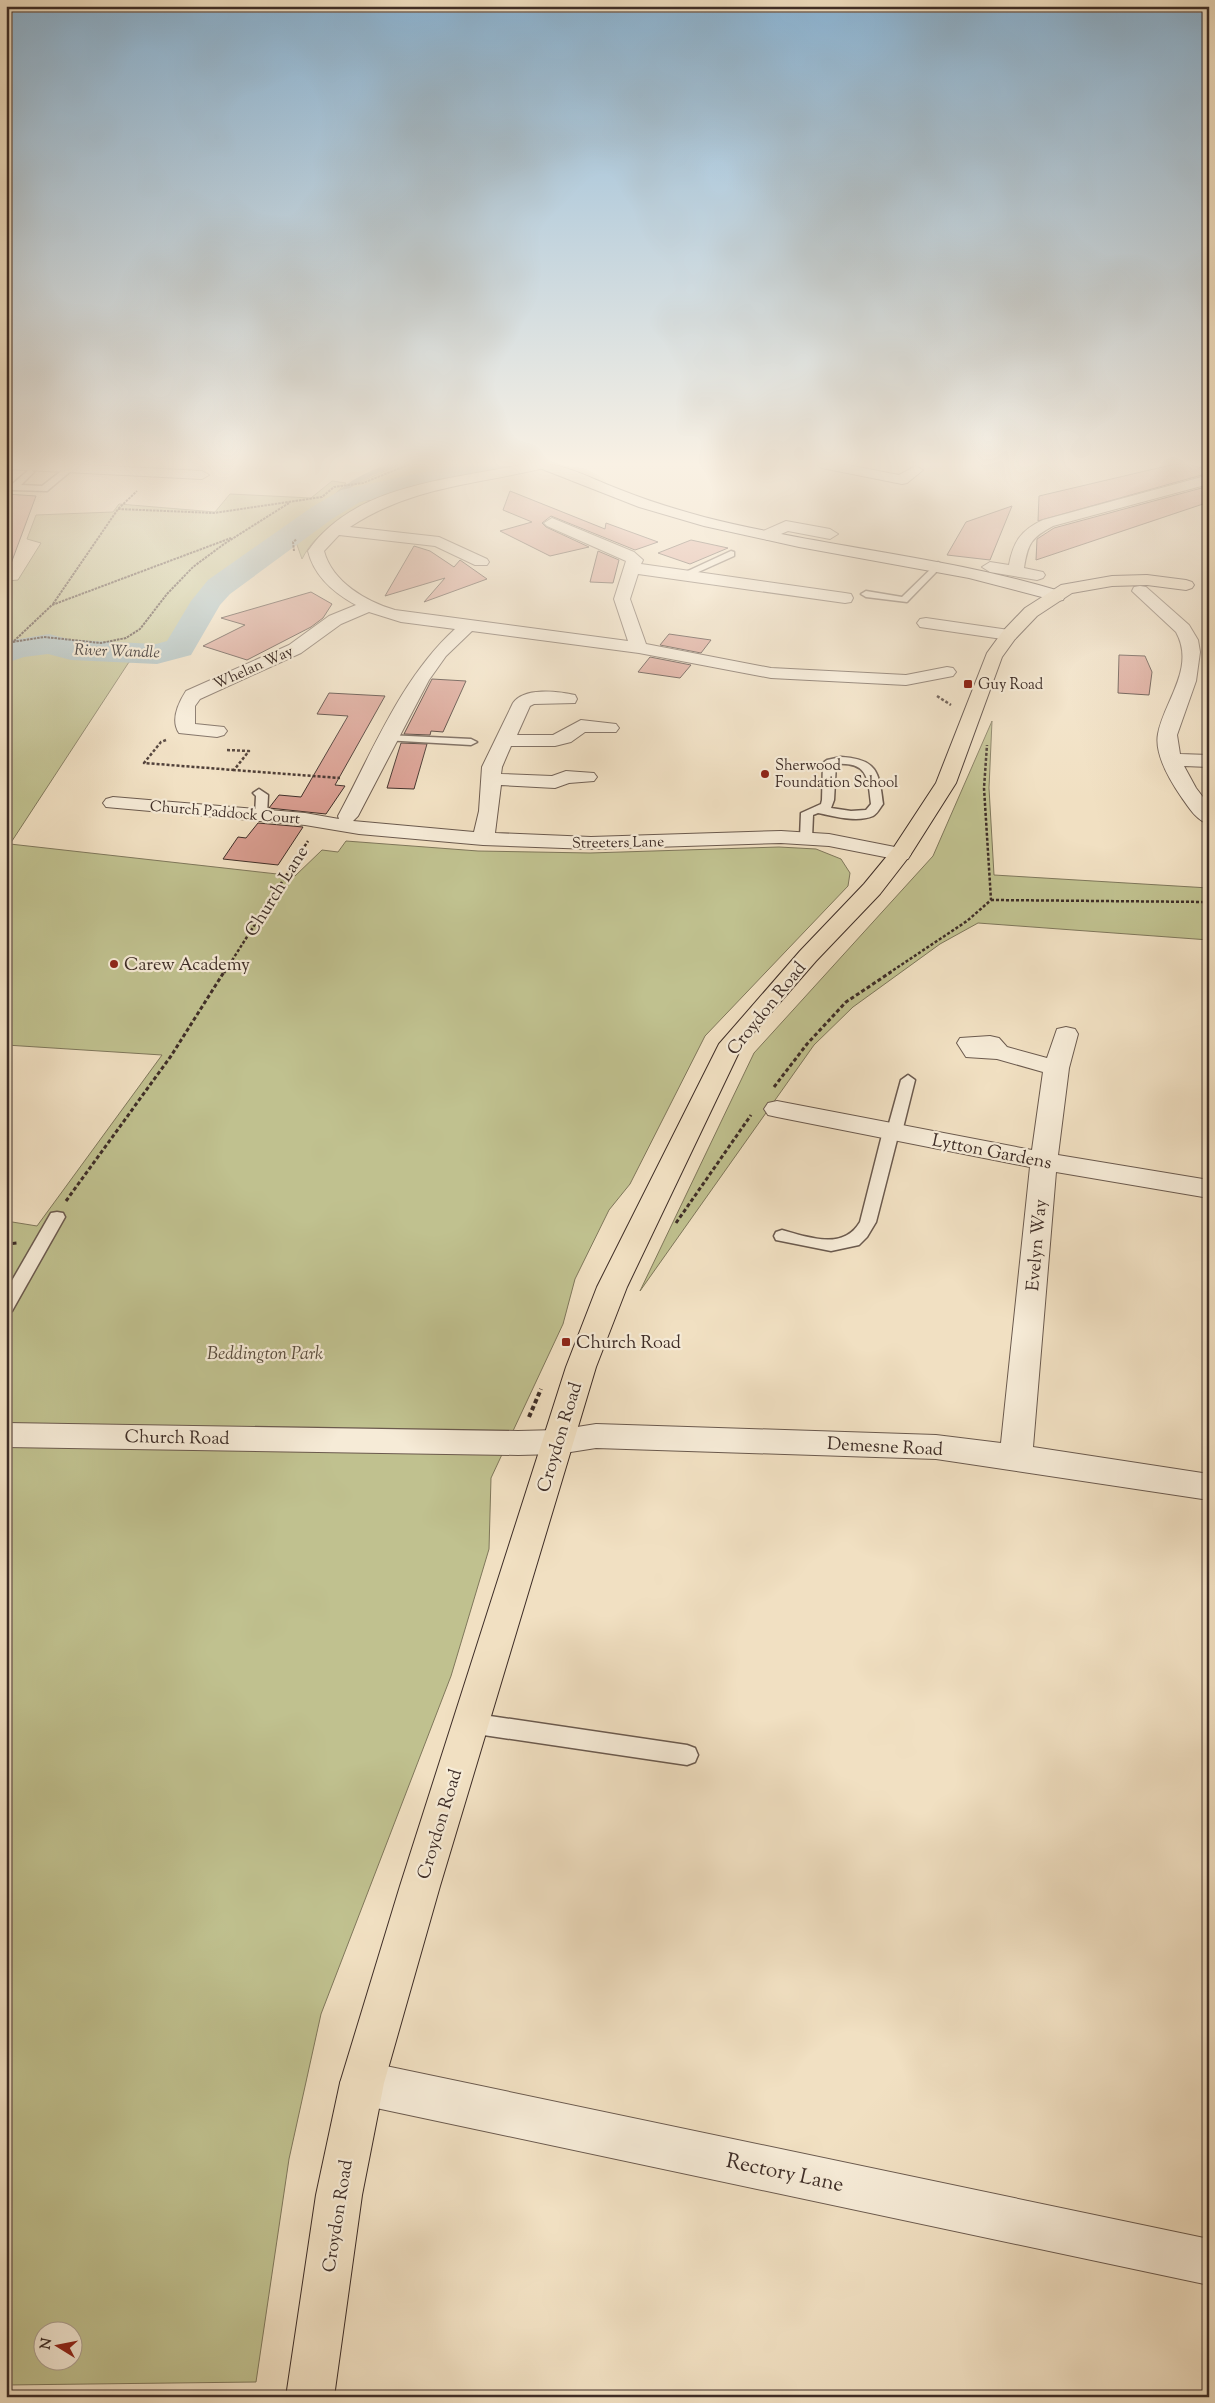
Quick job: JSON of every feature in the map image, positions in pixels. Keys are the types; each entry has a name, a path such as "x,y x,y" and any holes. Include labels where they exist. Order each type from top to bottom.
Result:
{"highway":[{"name":"Croydon Road","path":"1147,580 1194,584 1092,596 1047,586 1067,589 1112,581 1147,580"},
{"name":"Croydon Road","path":"310,2397 339,2194 362,2083 470,1723 581,1367 612,1287 731,1044 808,956 872,889 900,854 946,783 993,657 1009,635 1031,612 1047,586"}],"street":[{"path":"331,576 339,585 369,606 400,616 467,627 639,648 771,673 923,685 947,672"},
{"path":"630,576 622,599 639,648"},
{"path":"683,576 845,598"},
{"path":"987,576 1047,586"},
{"path":"1028,576 1047,586"},
{"path":"1140,591 1183,630 1191,643 1192,650 1187,678 1167,735 1172,760 1180,782 1209,818"},
{"name":"Whelan Way","path":"186,729 186,706 193,695 295,649 312,639 334,620 369,606"},
{"path":"929,624 1009,635"},
{"path":"342,820 368,780 388,738 430,663 467,627"},
{"path":"483,839 489,811 492,767 504,740 526,700 539,698 568,700"},
{"path":"504,740 556,741 572,736 581,726 609,728"},
{"path":"186,729 217,731"},
{"path":"1172,760 1209,762"},
{"path":"491,779 555,782 566,777 587,777"},
{"name":"Church Paddock Court","path":"113,803 305,819 342,820"},
{"name":"Streeters Lane","path":"342,820 483,839 590,843 768,837 806,838 900,854"},
{"name":"Evelyn Way","path":"1016,1457 1044,1161 1056,1068 1066,1034"},
{"path":"998,1052 1056,1068"},
{"name":"Lytton Gardens","path":"767,1104 893,1132 1044,1161 1209,1189"},
{"name":"Church Road","path":"6,1435 518,1443 558,1442"},
{"name":"Demesne Road","path":"558,1442 596,1436 936,1447 1016,1457 1209,1487"},
{"name":"Rectory Lane","path":"362,2083 1209,2262"}],"lane":[{"path":"866,594 904,600 927,576"},
{"path":"388,738 471,742"},
{"path":"806,838 807,814 826,806 828,800 829,763 839,760 854,761 867,765 872,773 877,804 870,814 851,815 819,810"},
{"path":"258,793 262,795 261,815"},
{"path":"782,1236 831,1246 845,1245 857,1240 865,1231 908,1080"},
{"path":"6,1307 57,1217"},
{"path":"470,1723 686,1756"}],"path":[{"path":"14,640 52,605 72,576"},
{"path":"52,605 129,576"},
{"path":"6,643 14,640 55,637 85,643 116,641 139,632 168,592 183,576"},
{"path":"972,712 989,716 984,788 990,900"},
{"path":"186,729 161,742 144,763 368,780"},
{"path":"217,731 227,750 248,751 234,770"},
{"name":"Church Lane","path":"57,1217 66,1200 171,1056 309,840 342,820"},
{"path":"672,1227 767,1104 807,1044 846,1002 968,921 990,900 1209,902"},
{"path":"518,1443 545,1380"}],"green space":[{"name":"Beddington Park","path":"20,576 234,576 219,587 207,601 179,648 129,662 10,844 295,876 322,850 338,852 346,841 478,851 590,853 779,847 816,849 841,859 850,873 848,886 705,1036 630,1184 609,1210 575,1279 563,1324 491,1478 489,1549 451,1676 321,2014 289,2159 256,2382 6,2385 6,1221 37,1226 162,1055 6,1045 6,584 8,581 18,580"},
{"path":"992,721 989,788 994,875 1209,888 1209,940 978,923 940,944 853,1007 814,1045 640,1291 754,1053 933,856"}],"building":[{"path":"397,576 483,576 487,579 424,602 445,578 385,596"},
{"path":"592,576 615,576 613,583 590,582"},
{"path":"311,592 332,604 323,618 311,627 247,660 203,646 245,625 221,618"},
{"path":"669,634 711,640 701,653 660,645"},
{"path":"1119,655 1145,656 1152,672 1149,695 1118,693"},
{"path":"650,657 691,665 680,678 638,672"},
{"path":"432,679 466,681 443,732 431,731 430,735 404,734"},
{"path":"329,693 385,696 335,785 345,786 326,814 269,808 279,795 301,797 348,716 317,714"},
{"path":"401,743 427,744 414,789 387,788"},
{"path":"258,823 303,827 278,865 223,859 238,837 246,838"}],"waterway":[{"name":"River Wandle","path":"6,653 16,648 49,644 71,650 157,654 179,648 207,601 219,587 234,576"}],"place":[{"name":"Guy Road","path":"968,684"},
{"name":"Sherwood Foundation School","path":"765,774"},
{"name":"Carew Academy","path":"114,964"},
{"name":"Church Road","path":"566,1342"}]}
